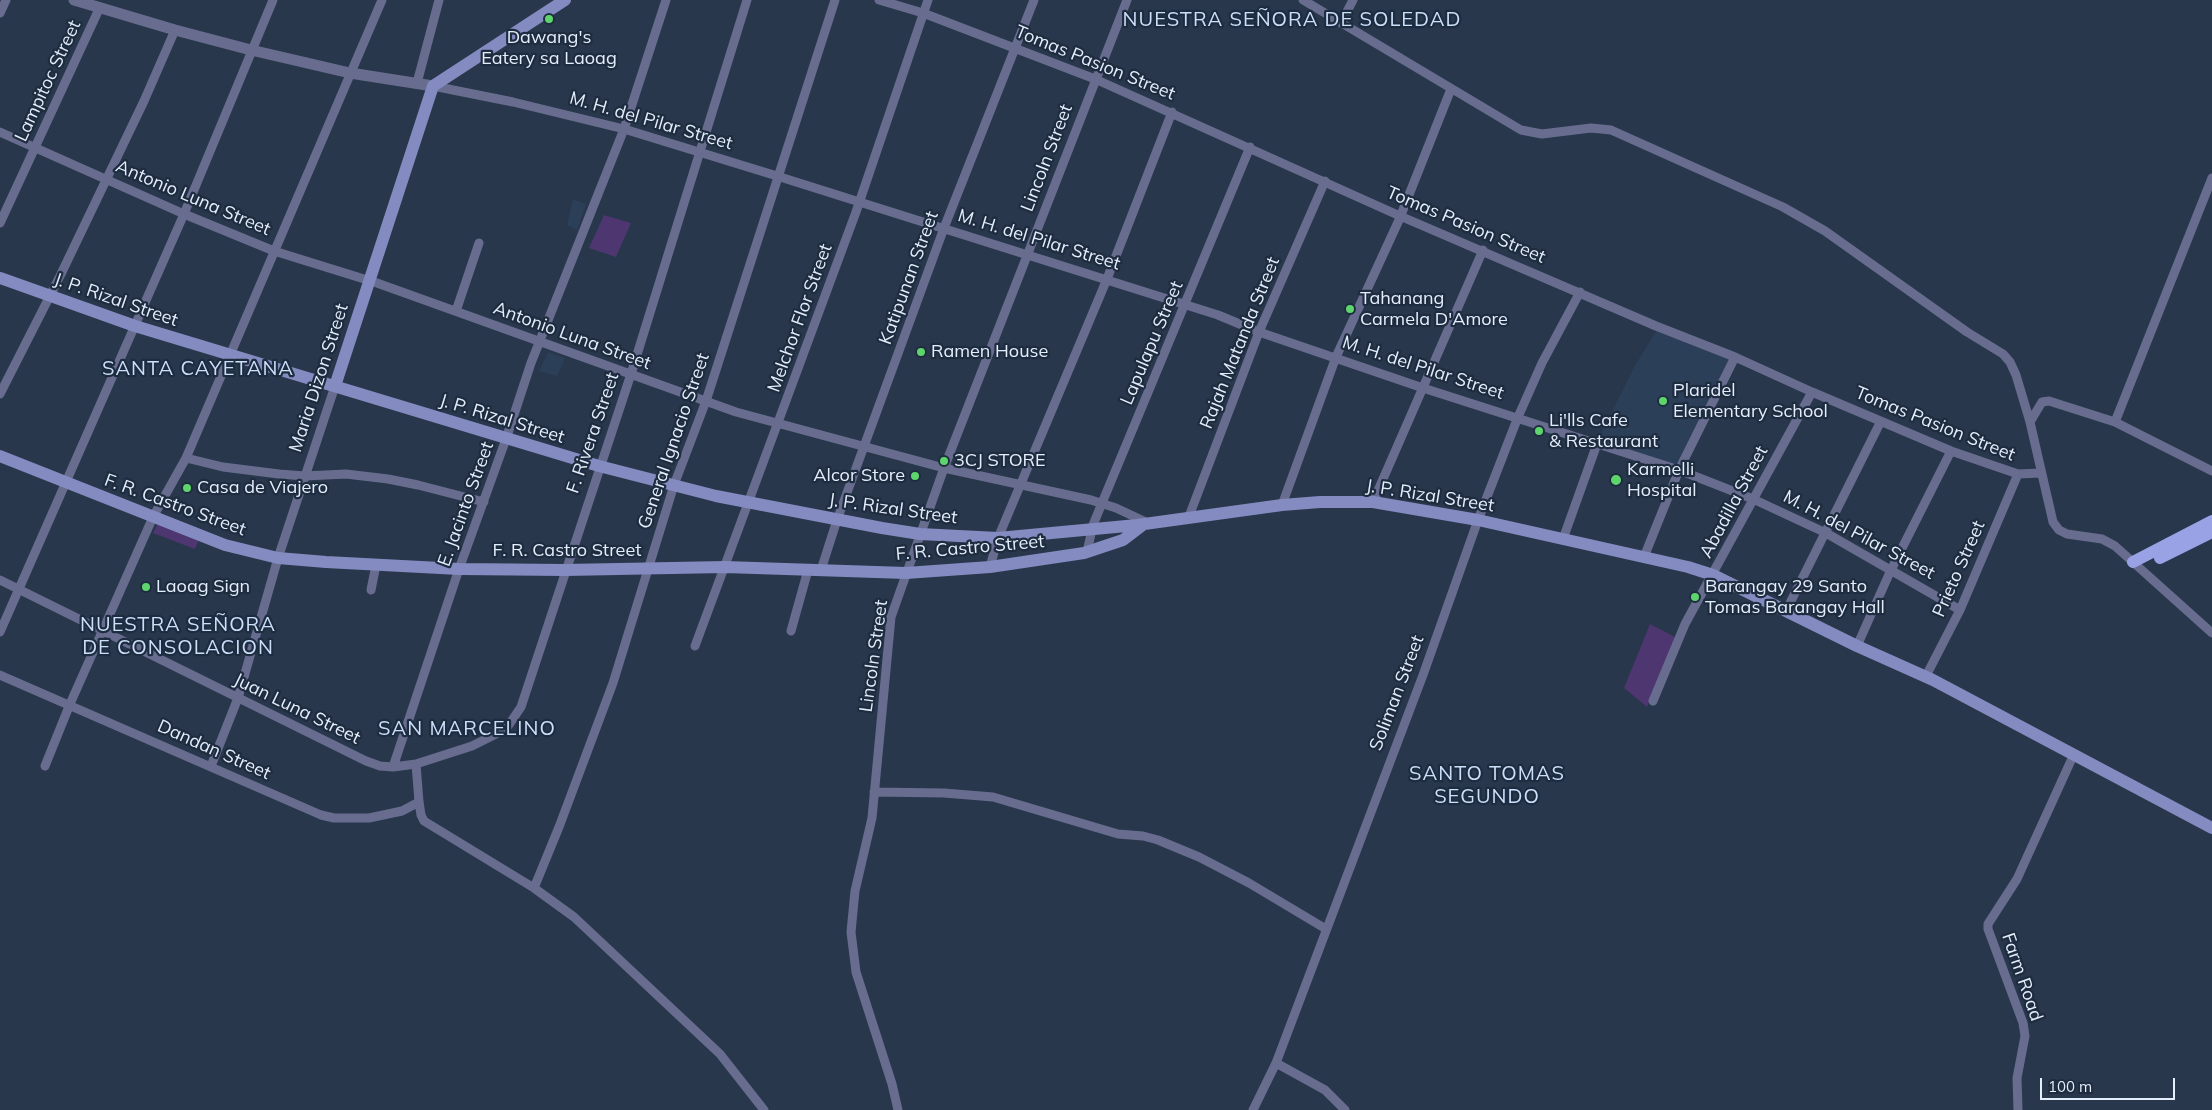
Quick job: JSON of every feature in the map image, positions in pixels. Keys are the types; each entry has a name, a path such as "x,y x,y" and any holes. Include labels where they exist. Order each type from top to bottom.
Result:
{"main road":[{"path":"433,86 565,0"},
{"name":"Maria Dizon Street","path":"335,386 433,86"},
{"name":"J. P. Rizal Street","path":"0,278 135,326 599,466 749,503 837,520 920,534 998,538 1146,524 1282,505 1320,502 1373,502 1478,520 1688,567 1713,575 1856,646 1926,676 2212,828"},
{"name":"F. R. Castro Street","path":"0,456 224,545 278,558 459,569 565,570 725,567 906,573 1030,563 1087,552 1123,540 1146,524"},
{"path":"2136,565 2212,521"},
{"path":"2136,565 2212,532"}],"street":[{"path":"0,13 6,0"},
{"name":"M. H. del Pilar Street","path":"74,0 175,30 350,73 433,86 513,102 624,129 1107,279 1218,315 1258,332 1423,388 1678,470 1753,499 1826,533 1890,572 1960,610"},
{"path":"0,632 184,214 273,0"},
{"path":"45,766 70,704 153,517 186,458 382,0"},
{"path":"416,83 439,0"},
{"name":"E. Jacinto Street","path":"394,767 459,569 531,363 541,342 577,244 624,129 666,0"},
{"name":"F. Rivera Street","path":"394,767 416,764 485,741 506,729 521,707 599,466 631,374 747,0"},
{"name":"General Ignacio Street","path":"534,888 613,683 674,485 706,401 835,0"},
{"name":"Tomas Pasion Street","path":"879,0 923,12 1095,79 1400,216 1656,326 1735,356 1812,392 1951,451 2018,474 2041,473"},
{"name":"Melchor Flor Street","path":"696,646 859,201 928,0"},
{"name":"Katipunan Street","path":"822,570 837,520 944,228 1034,0"},
{"name":"Lincoln Street","path":"898,1110 892,1084 856,972 852,932 854,898 872,818 891,617 944,468 1127,0"},
{"path":"1303,0 1521,130 1542,134 1601,128 1625,134 1804,218 1967,332 2003,354 2010,362 2016,375 2030,422 2053,522 2059,530 2068,534 2102,539 2115,546 2212,633"},
{"path":"1341,23 1353,0"},
{"name":"Lampitoc Street","path":"0,222 100,7"},
{"path":"0,394 107,179 175,30"},
{"path":"1282,505 1336,357 1400,216 1451,89"},
{"path":"990,567 998,538 1107,279 1172,112"},
{"name":"Antonio Luna Street","path":"0,132 184,214 274,250 369,280 706,401 778,425 944,468 1102,503 1146,524"},
{"name":"Lapulapu Street","path":"1087,552 1092,529 1102,503 1186,305 1250,147"},
{"path":"2115,422 2212,178"},
{"name":"Rajah Matanda Street","path":"1188,519 1258,332 1325,181"},
{"path":"456,311 479,243"},
{"path":"1373,502 1482,250"},
{"name":"Soliman Street","path":"1253,1110 1276,1063 1423,675 1478,520 1518,417 1542,363 1580,292"},
{"path":"1644,557 1678,470 1735,356"},
{"name":"Maria Dizon Street","path":"211,766 238,698 278,558 335,386"},
{"name":"Abadilla Street","path":"1653,701 1685,624 1812,392"},
{"path":"2030,422 2042,402 2046,400 2115,422 2212,471"},
{"path":"1786,611 1881,421"},
{"path":"1563,539 1597,444"},
{"path":"1856,646 1890,572 1951,451"},
{"path":"186,458 223,468 304,476 346,474 388,479 484,502"},
{"name":"Prieto Street","path":"1926,676 1960,610 2018,474"},
{"path":"371,590 376,564"},
{"path":"791,631 808,570"},
{"name":"Juan Luna Street","path":"0,580 366,761 380,766 394,767"},
{"name":"Dandan Street","path":"0,675 321,815 334,818 382,816 419,802"},
{"name":"Farm Road","path":"2018,1110 2017,1078 2025,1036 2020,1016 1988,929 1988,924 2016,879 2074,754"},
{"path":"416,764 421,816 430,825 470,847 534,888 574,918 703,1037 733,1069 764,1110"},
{"path":"874,792 944,793 993,797 1110,832 1158,840 1199,857 1249,883 1326,929"},
{"path":"1276,1063 1325,1090 1345,1110"}],"shaded area":[{"path":"573,199 586,204 577,230 567,225"},
{"path":"604,215 631,223 616,257 589,248"},
{"name":"Plaridel Elementary School","path":"1656,331 1730,357 1678,466 1598,439 1636,364"},
{"path":"548,352 565,358 557,376 539,371"},
{"path":"158,523 199,539 195,549 153,533"},
{"path":"1650,624 1675,637 1647,707 1624,688"}],"place":[{"name":"Dawang's Eatery sa Laoag","path":"549,19"},
{"name":"Tahanang Carmela D'Amore","path":"1350,309"},
{"name":"Ramen House","path":"921,352"},
{"name":"Plaridel Elementary School","path":"1663,401"},
{"name":"Li'lls Cafe & Restaurant","path":"1539,431"},
{"name":"3CJ STORE","path":"944,461"},
{"name":"Alcor Store","path":"915,476"},
{"name":"Karmelli Hospital","path":"1616,480"},
{"name":"Casa de Viajero","path":"187,488"},
{"name":"Laoag Sign","path":"146,587"},
{"name":"Barangay 29 Santo Tomas Barangay Hall","path":"1695,597"}],"district":[{"name":"NUESTRA SEÑORA DE SOLEDAD","path":"1292,20"},
{"name":"SANTA CAYETANA","path":"198,369"},
{"name":"NUESTRA SEÑORA DE CONSOLACION","path":"178,636"},
{"name":"SAN MARCELINO","path":"467,729"},
{"name":"SANTO TOMAS SEGUNDO","path":"1487,786"}]}
